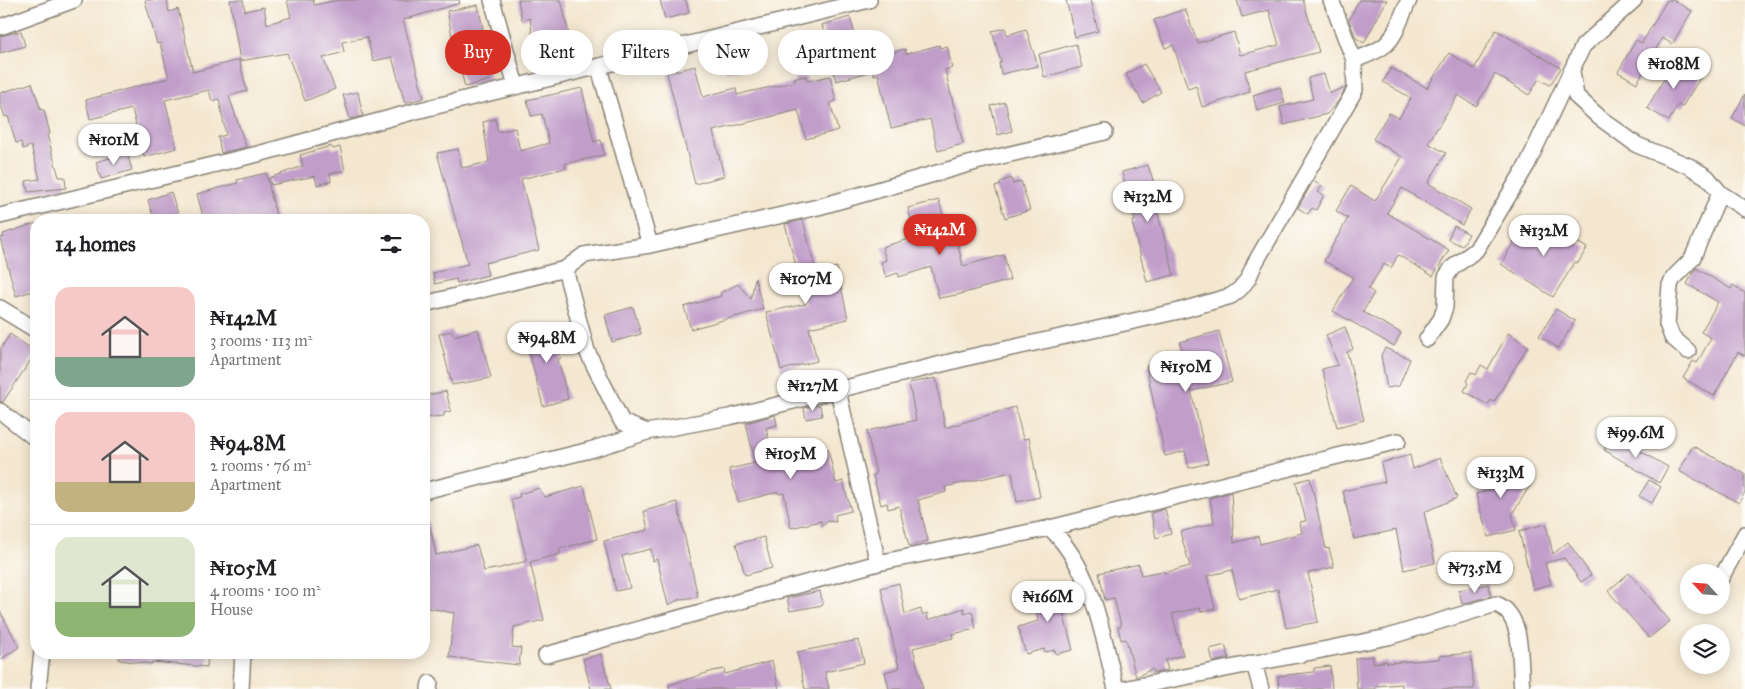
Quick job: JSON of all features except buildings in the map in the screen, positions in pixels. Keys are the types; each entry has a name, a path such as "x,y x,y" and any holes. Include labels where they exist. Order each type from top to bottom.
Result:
{"street":[{"path":"0,27 74,0"},
{"path":"492,0 516,86"},
{"path":"0,216 258,154 516,86 599,68 869,0"},
{"path":"430,489 610,444 647,432 729,417 970,357 1179,311 1230,296 1240,289 1248,279 1254,263 1355,90 1354,60 1331,0"},
{"path":"1354,60 1371,54 1392,41 1409,0"},
{"path":"1427,339 1441,319 1445,307 1446,277 1452,268 1476,250 1482,242 1527,165 1583,46 1634,0"},
{"path":"599,68 650,245"},
{"path":"1572,72 1576,96 1600,118 1638,145 1689,166 1707,177 1720,194 1745,209"},
{"path":"430,302 565,268 584,255 650,245 818,207 976,162 1105,132"},
{"path":"1688,351 1672,337 1667,324 1670,285 1674,277 1692,259 1720,194"},
{"path":"565,268 587,351 622,422 647,432"},
{"path":"0,308 30,326"},
{"path":"838,391 878,563"},
{"path":"0,411 30,435"},
{"path":"610,444 622,422"},
{"path":"546,655 878,563 1050,528 1398,441"},
{"path":"1050,528 1074,557 1088,585 1116,689"},
{"path":"1729,564 1745,534"},
{"path":"1124,689 1388,637 1496,604 1505,608 1511,615 1518,637 1522,689"},
{"path":"38,689 41,659"},
{"path":"241,689 243,659"},
{"path":"1254,663 1261,689"}]}
